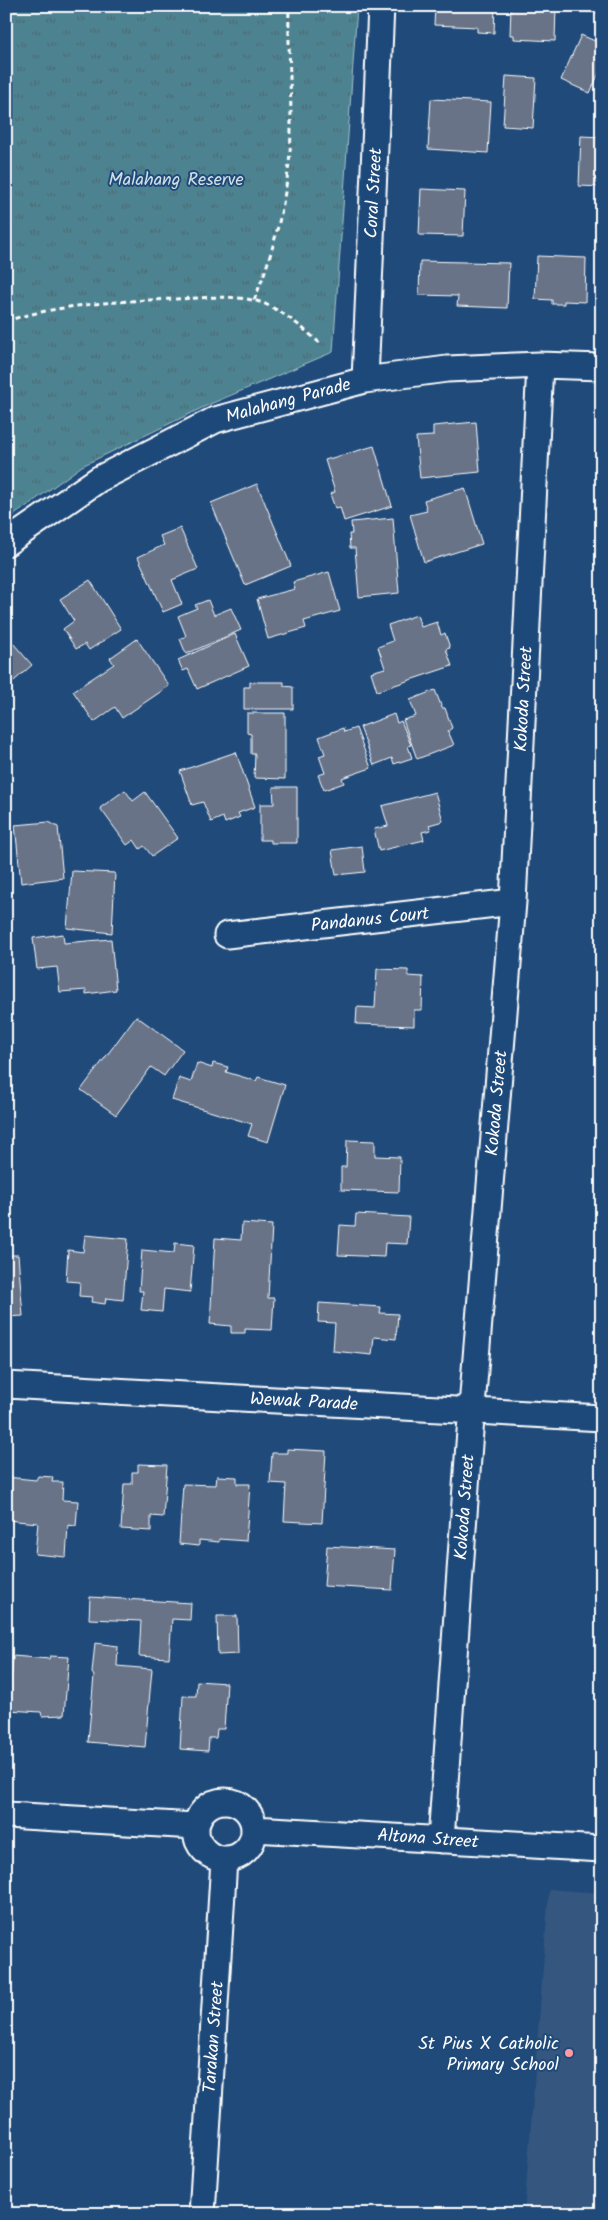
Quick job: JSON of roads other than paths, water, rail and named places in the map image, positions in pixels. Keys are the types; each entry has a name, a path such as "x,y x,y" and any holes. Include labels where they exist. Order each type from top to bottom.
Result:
{"street":[{"name":"Coral Street","path":"364,380 381,6"},
{"name":"Malahang Parade","path":"6,543 99,479 214,420 364,380 447,369 540,365 602,366"},
{"name":"Kokoda Street","path":"441,1840 472,1410 512,902 540,365"},
{"name":"Pandanus Court","path":"227,935 512,902"},
{"name":"Wewak Parade","path":"6,1385 602,1418"},
{"path":"226,1800 237,1803 246,1809 252,1818 254,1829 252,1841 246,1851 236,1858 224,1860 212,1857 202,1850 196,1839 195,1826 198,1816 206,1808 215,1802 226,1800"},
{"path":"6,1815 195,1826"},
{"name":"Altona Street","path":"254,1829 602,1849"},
{"name":"Tarakan Street","path":"202,2214 224,1860"}],"place":[{"name":"St Pius X Catholic Primary School","path":"569,2053"}],"park label":[{"name":"Malahang Reserve","path":"176,179"}]}
